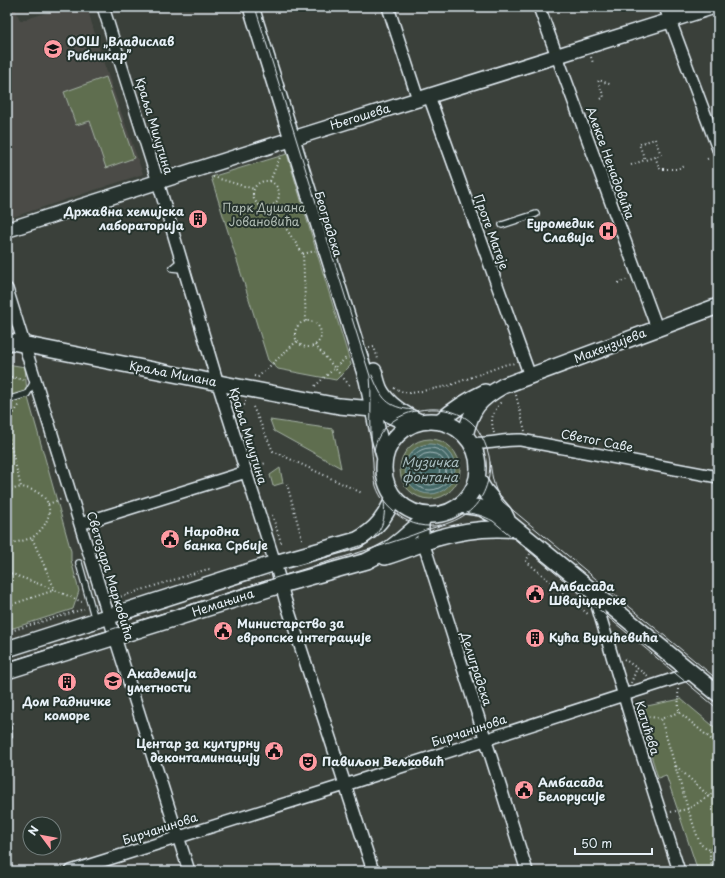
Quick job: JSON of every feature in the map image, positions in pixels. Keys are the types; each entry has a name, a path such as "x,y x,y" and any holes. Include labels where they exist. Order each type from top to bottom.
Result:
{"main road":[{"name":"Београдска","path":"251,7 297,137 378,386 392,405 416,424"},
{"name":"Београдска","path":"262,7 297,137 368,382 378,433"},
{"name":"Макензијева","path":"468,439 469,420 477,406 484,398 508,392 530,376 718,306"},
{"name":"Краља Милана","path":"7,341 218,384 339,406 374,409 416,424"},
{"path":"339,406 359,396 368,382"},
{"name":"Макензијева","path":"439,422 463,403 492,389 508,392"},
{"name":"Краља Милана","path":"339,406 350,410 361,417 378,433"},
{"path":"433,421 439,422 455,428 468,439 475,451 478,469 477,478 470,494 460,505 447,512 425,517 405,507 394,497 385,479 385,459 395,438 402,432 416,424 433,421"},
{"path":"378,433 385,459"},
{"path":"477,478 485,491 513,526"},
{"name":"Немањина","path":"7,649 98,615 357,540 376,527 384,517 394,497"},
{"path":"460,505 481,508 513,526 718,694"},
{"name":"Немањина","path":"7,671 281,584 367,561 388,550 418,525 425,517"},
{"path":"367,561 398,553 454,533 513,526"}],"street":[{"name":"Краља Милутина","path":"103,7 158,182 218,384 251,469 281,584 373,871"},
{"name":"Проте Матеје","path":"388,7 423,98 480,232 530,376"},
{"name":"Алексе Ненадовића","path":"539,7 657,328"},
{"path":"665,7 718,149"},
{"name":"Његошева","path":"7,230 297,137 713,7"},
{"name":"Светозара Марковића","path":"7,289 24,344 31,380 80,524 98,615 115,637 189,871"},
{"name":"Светог Саве","path":"468,439 485,444 505,440 521,440 718,477"},
{"path":"80,524 251,469"},
{"name":"Делиградска","path":"425,517 423,544 527,871"},
{"name":"Катићева","path":"593,592 626,692 635,733 679,871"},
{"name":"Бирчанинова","path":"71,871 485,740 626,692 692,673"}],"lane":[{"path":"502,225 536,214"},
{"path":"181,258 179,262 170,269 181,268 185,271"},
{"path":"7,400 27,394 31,380"},
{"path":"79,563 98,615"},
{"path":"7,737 9,736 8,728"}],"path":[{"path":"590,56 593,63"},
{"path":"601,99 604,97 598,82 599,80 612,85"},
{"path":"632,166 661,155 655,139 639,144 645,160"},
{"path":"270,181 281,155"},
{"path":"655,157 660,169 676,169 686,166"},
{"path":"208,176 254,189"},
{"path":"270,181 277,186 279,194 277,201 272,206 264,207 257,204 254,197 254,189 262,182 270,181"},
{"path":"272,206 303,254 306,322"},
{"path":"303,254 318,250"},
{"path":"306,322 313,323 320,331 320,339 315,345 307,347 297,341 295,334 296,330 301,324 306,322"},
{"path":"258,377 297,341"},
{"path":"315,345 351,387"},
{"path":"374,347 378,361"},
{"path":"315,386 350,354"},
{"path":"393,388 412,394 448,386 507,364"},
{"path":"7,376 31,380"},
{"path":"508,392 525,431"},
{"path":"494,433 491,422 494,410 508,392"},
{"path":"7,423 27,394"},
{"path":"236,404 245,405"},
{"path":"253,407 273,451 362,493"},
{"path":"7,431 21,487"},
{"path":"251,469 266,463"},
{"path":"287,484 302,539"},
{"path":"7,491 21,487 36,491 44,496 48,504 49,513 45,524 32,538 7,545"},
{"path":"48,504 57,501"},
{"path":"32,538 55,590"},
{"path":"526,561 591,617"},
{"path":"7,572 55,590 98,615"},
{"path":"7,606 55,590"},
{"path":"7,632 83,609"},
{"path":"619,654 653,680"},
{"path":"626,692 637,668"},
{"path":"677,684 679,712 718,746"},
{"path":"638,715 661,719 679,712"},
{"path":"661,719 700,844 710,850"},
{"path":"675,766 709,796"},
{"path":"668,813 688,809 718,789"},
{"path":"718,842 710,850 710,860 714,871 718,869"}],"shaded area":[{"path":"7,7 15,7 20,21 65,7 87,7 102,58 143,174 7,219"}],"green space":[{"path":"106,77 134,158 106,168 90,121 76,125 64,92"},
{"name":"Парк Душана Јовановића","path":"287,154 351,365 336,380 278,369 268,360 211,177"},
{"path":"7,364 25,367 27,394 71,551 71,560 79,591 73,609 7,630"},
{"path":"270,420 333,429 341,468 274,431"},
{"name":"Музичка фонтана","path":"424,439 436,439 447,444 455,452 460,463 458,481 447,494 436,499 424,499 413,494 405,486 400,475 400,463 405,452 413,444"},
{"path":"280,468 283,483 273,486 270,475"},
{"path":"681,699 718,730 718,871 698,871 666,775 658,778 640,719 647,706"}],"water":[{"name":"Музичка фонтана","path":"430,444 444,448 451,455 455,469 451,483 444,490 430,494 416,490 409,483 405,469 409,455 416,448"}],"tram line":[{"path":"255,7 370,376 371,441 373,471 376,486 380,495 388,506 403,518 424,526 441,525"},
{"path":"372,375 382,396 386,400 397,407 413,410"},
{"path":"374,451 379,436 389,424 403,415 419,410 436,409 452,412 467,419 478,430 485,443 495,486 499,497 503,502 718,680"},
{"path":"7,662 385,544 450,522 470,511 480,499 486,486 490,470 490,462"},
{"path":"316,560 366,544 376,535 382,525 384,501"},
{"path":"467,513 493,521 718,709"}],"place":[{"name":"ООШ „Владислав Рибникар”","path":"53,49"},
{"name":"Државна хемијска лабораторија","path":"198,219"},
{"name":"Еуромедик Славија","path":"608,231"},
{"name":"Народна банка Србије","path":"170,539"},
{"name":"Амбасада Швајцарске","path":"535,594"},
{"name":"Министарство за европске интеграције","path":"223,631"},
{"name":"Кућа Вукићевића","path":"535,638"},
{"name":"Академија уметности","path":"113,681"},
{"name":"Дом Радничке коморе","path":"67,682"},
{"name":"Центар за културну деконтаминацију","path":"274,751"},
{"name":"Павиљон Вељковић","path":"308,762"},
{"name":"Амбасада Белорусије","path":"524,790"}]}
